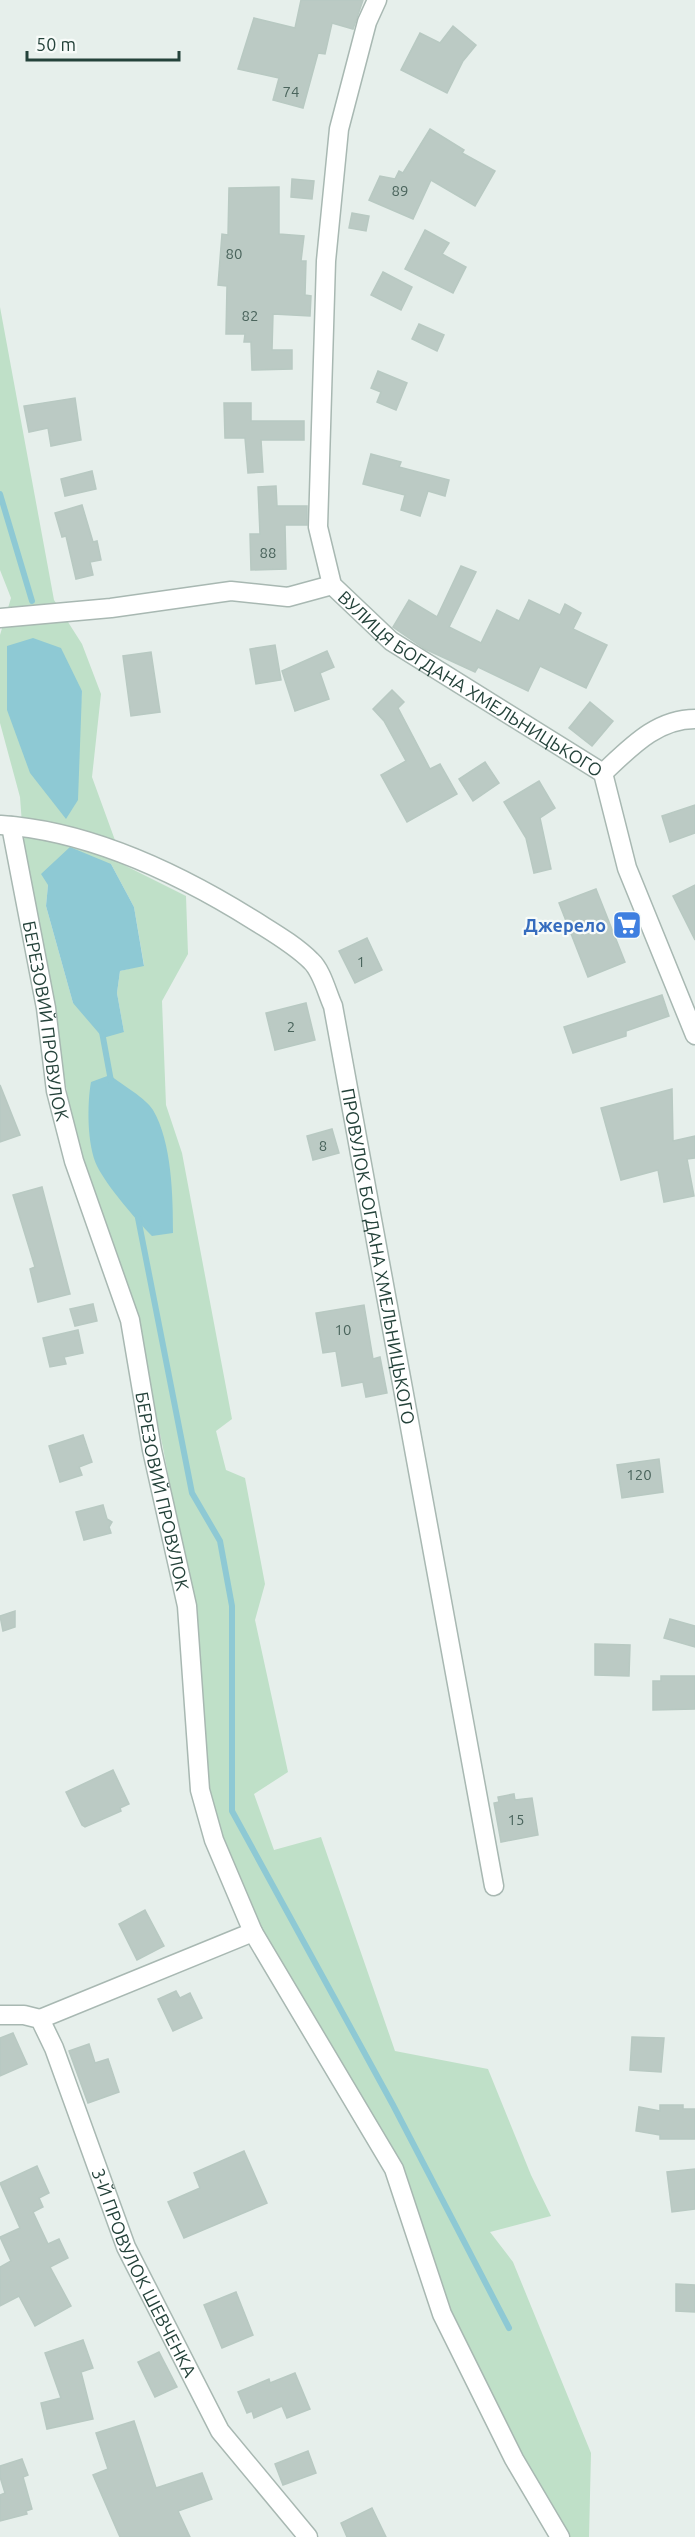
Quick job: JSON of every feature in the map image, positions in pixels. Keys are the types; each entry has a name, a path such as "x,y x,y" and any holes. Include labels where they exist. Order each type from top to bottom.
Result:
{"street":[{"name":"ВУЛИЦЯ БОГДАНА ХМЕЛЬНИЦЬКОГО","path":"377,0 367,22 339,129 326,261 318,527 332,585 391,641 603,773 627,868 695,1035"},
{"path":"0,618 111,608 231,591 288,597 332,585"},
{"path":"603,773 646,734 664,724 695,718"},
{"name":"ПРОВУЛОК БОГДАНА ХМЕЛЬНИЦЬКОГО","path":"5,825 63,834 144,862 230,906 281,938 313,962 333,1006 494,1886"},
{"name":"БЕРЕЗОВИЙ ПРОВУЛОК","path":"5,825 46,1008 56,1091 84,1195 130,1320 152,1450 187,1606 200,1790 214,1840 253,1932 394,2169 442,2314 514,2459 560,2537"},
{"path":"0,2015 24,2015 40,2019 253,1932"},
{"name":"3-Й ПРОВУЛОК ШЕВЧЕНКА","path":"40,2019 54,2048 126,2247 220,2431 308,2537"}],"green space":[{"path":"0,307 54,600 82,644 101,694 92,777 124,865 186,896 188,954 162,1001 166,1105 182,1153 232,1419 216,1431 226,1470 245,1478 265,1584 255,1620 288,1772 254,1794 274,1850 321,1837 395,2051 488,2069 531,2175 551,2216 490,2232 513,2262 591,2453 589,2537 564,2537 447,2311 400,2166 259,1929 219,1838 205,1790 193,1605 163,1448 135,1316 79,1160 52,1007 27,892 20,797 0,723 0,635 11,598 0,570","holes":["7,646 82,691 79,725","111,864 134,907 144,965 120,971 117,993 124,1032 73,1003 46,906 48,885"]}],"water":[{"path":"33,638 61,648 82,691 78,800 66,819 30,773 7,710 7,646"},
{"path":"70,847 111,864 134,907 144,966 120,971 117,993 124,1032 103,1038 73,1003 46,906 48,885 41,874"},
{"path":"110,1075 145,1101 153,1110 159,1123 168,1153 173,1203 173,1233 152,1236 122,1202 97,1166 90,1136 91,1082"}],"building":[{"path":"301,0 363,0 353,29 332,23 325,54 318,53 303,108 273,100 279,78 238,69 254,18 295,28"},
{"path":"453,26 476,45 463,61 447,93 401,70 420,33 440,43"},
{"path":"430,129 464,150 462,153 495,171 475,206 431,180 413,219 369,200 380,176 395,179 399,171 403,173"},
{"path":"292,179 314,181 312,199 291,197"},
{"path":"279,187 279,234 304,236 301,261 306,261 305,295 311,296 310,316 273,314 272,350 292,350 292,369 252,370 251,342 244,342 245,334 226,334 227,286 218,285 222,234 228,235 229,188"},
{"path":"352,213 369,216 366,231 349,228"},
{"path":"425,230 449,243 442,254 466,267 453,293 405,269"},
{"path":"383,272 412,287 401,310 371,295"},
{"path":"419,324 444,335 437,351 412,339"},
{"path":"378,371 407,383 396,410 377,402 381,392 371,388"},
{"path":"75,398 81,440 51,446 48,428 29,432 24,406"},
{"path":"224,403 251,403 251,421 304,421 304,440 261,440 263,472 248,473 245,438 225,438"},
{"path":"371,454 401,462 399,467 449,480 445,496 428,491 420,516 401,510 405,495 363,484"},
{"path":"92,471 96,489 65,496 61,479"},
{"path":"276,486 277,506 307,506 307,525 285,525 286,569 251,570 250,534 260,534 258,487"},
{"path":"82,505 93,542 97,541 101,560 90,562 93,575 76,579 66,536 62,537 55,513"},
{"path":"461,566 476,572 449,627 481,643 497,610 519,621 529,600 560,615 565,604 581,613 573,629 607,645 586,688 540,666 528,691 478,667 475,672 425,649 393,627 409,600 437,617"},
{"path":"275,645 281,680 256,684 250,649"},
{"path":"327,651 334,667 320,673 329,699 295,711 282,671"},
{"path":"151,652 160,712 131,716 123,656"},
{"path":"392,690 404,702 398,708 430,769 440,764 457,794 407,822 381,775 406,761 384,721 373,709"},
{"path":"590,702 613,721 592,746 569,728"},
{"path":"485,762 499,783 473,801 459,779"},
{"path":"539,781 555,808 540,818 551,869 534,873 526,838 504,802"},
{"path":"695,805 695,833 670,842 662,816"},
{"path":"695,885 695,940 673,896"},
{"path":"596,889 625,962 588,977 559,903"},
{"path":"367,938 382,970 355,983 339,951"},
{"path":"662,995 669,1016 626,1031 626,1036 573,1053 564,1027"},
{"path":"306,1003 315,1040 275,1050 266,1013"},
{"path":"0,1085 20,1135 0,1142"},
{"path":"672,1089 673,1141 695,1136 695,1158 687,1159 694,1196 664,1202 658,1170 621,1180 601,1108"},
{"path":"332,1129 339,1153 313,1160 307,1136"},
{"path":"42,1187 70,1294 38,1302 30,1269 35,1267 13,1195"},
{"path":"93,1304 97,1321 75,1326 70,1309"},
{"path":"364,1305 373,1359 380,1357 387,1393 366,1397 363,1382 342,1386 336,1351 323,1353 316,1313"},
{"path":"78,1330 83,1353 64,1357 66,1364 50,1367 43,1338"},
{"path":"83,1435 92,1462 79,1467 82,1475 60,1482 49,1446"},
{"path":"659,1459 663,1492 622,1498 617,1465"},
{"path":"103,1505 107,1519 112,1522 109,1527 111,1533 84,1540 76,1512"},
{"path":"15,1611 15,1627 3,1631 0,1616"},
{"path":"670,1619 695,1626 695,1647 664,1638"},
{"path":"595,1644 630,1645 629,1676 595,1675"},
{"path":"661,1676 695,1676 695,1709 653,1710 653,1681 661,1681"},
{"path":"113,1770 129,1804 120,1808 121,1811 85,1827 66,1792"},
{"path":"514,1794 515,1800 532,1798 538,1835 501,1842 494,1803 499,1802 498,1797"},
{"path":"145,1910 164,1946 137,1960 119,1924"},
{"path":"176,1991 180,1998 190,1993 202,2018 173,2031 158,1999"},
{"path":"13,2033 27,2064 0,2076 0,2038"},
{"path":"632,2037 664,2038 661,2072 630,2070"},
{"path":"89,2044 95,2063 108,2059 119,2092 88,2103 69,2051"},
{"path":"660,2105 683,2105 683,2109 695,2109 695,2139 660,2139 660,2135 636,2131 639,2107 660,2111"},
{"path":"244,2151 267,2203 184,2238 168,2202 200,2188 194,2173"},
{"path":"37,2166 49,2193 39,2198 43,2207 33,2212 48,2244 59,2239 68,2258 50,2267 71,2306 35,2326 19,2296 0,2306 0,2267 11,2261 0,2237 20,2228 0,2183"},
{"path":"695,2169 695,2209 672,2212 667,2172"},
{"path":"676,2284 695,2285 695,2312 676,2311"},
{"path":"236,2292 253,2335 222,2348 204,2305"},
{"path":"83,2340 93,2368 81,2372 93,2419 47,2429 41,2403 61,2398 45,2353"},
{"path":"159,2352 177,2387 155,2397 138,2362"},
{"path":"295,2373 310,2409 287,2418 282,2406 254,2418 252,2411 247,2413 238,2392 269,2379 270,2383"},
{"path":"134,2421 156,2488 202,2473 212,2499 178,2511 190,2537 120,2537 93,2475 108,2469 96,2433"},
{"path":"308,2451 316,2473 283,2485 275,2464"},
{"path":"22,2459 28,2475 23,2477 32,2509 26,2511 27,2514 0,2521 0,2495 5,2493 0,2477 0,2466"},
{"path":"372,2508 386,2537 347,2537 341,2523"}],"waterway":[{"path":"0,494 32,601"},
{"path":"102,1032 111,1081"},
{"path":"138,1218 192,1493 220,1541 232,1606 232,1811 393,2105 509,2328"}],"place":[{"name":"Джерело","path":"627,925"}]}
